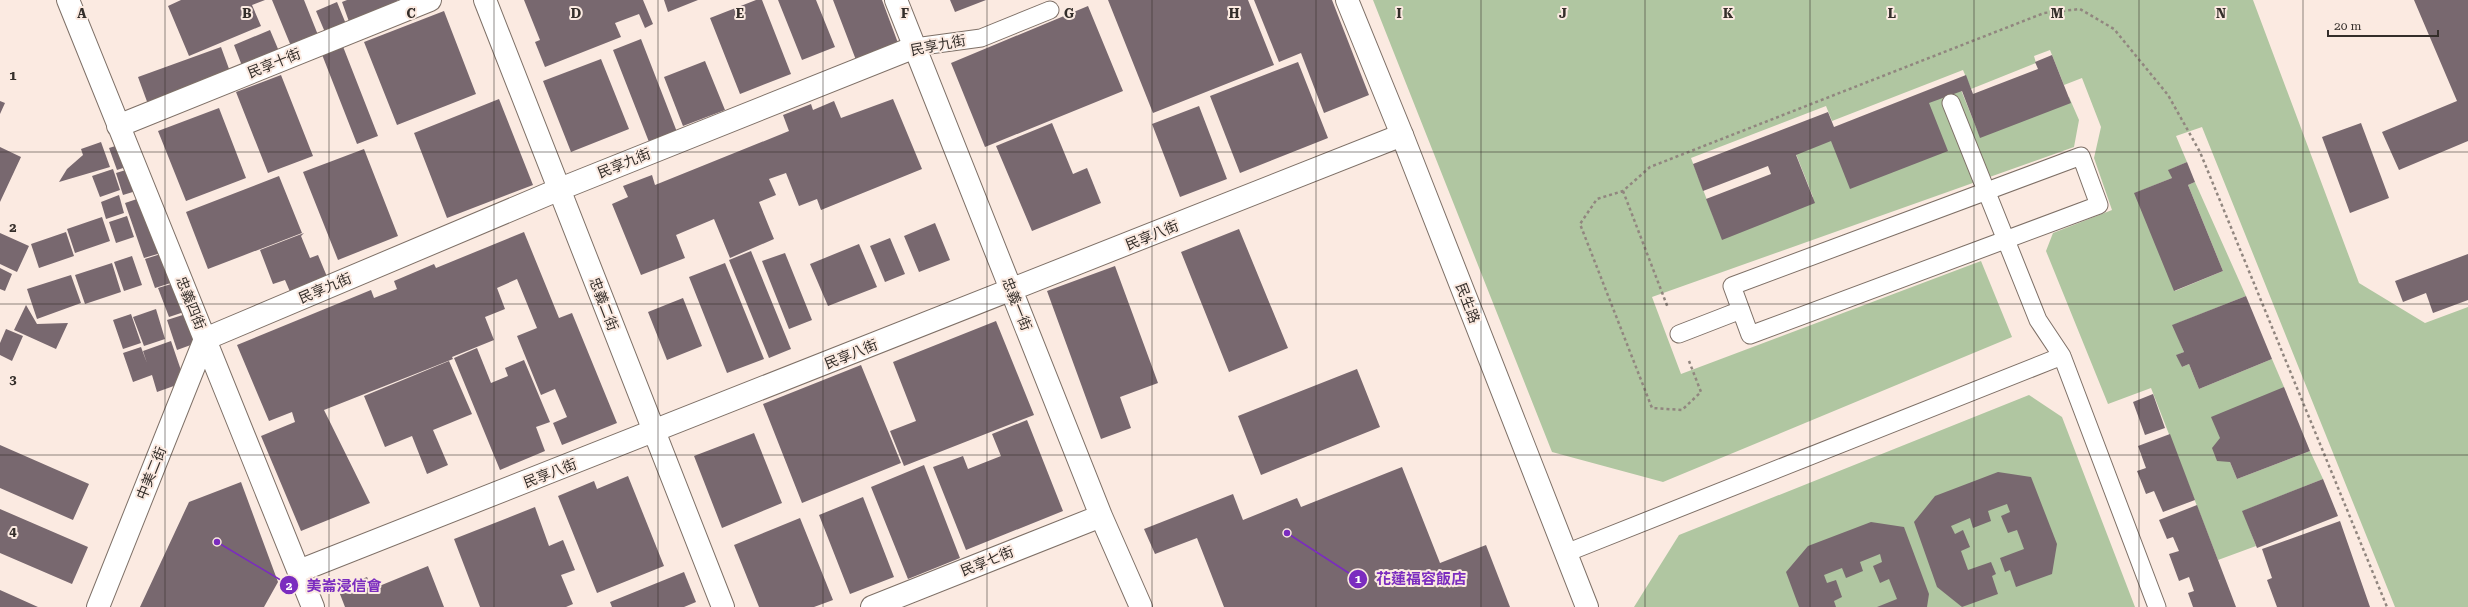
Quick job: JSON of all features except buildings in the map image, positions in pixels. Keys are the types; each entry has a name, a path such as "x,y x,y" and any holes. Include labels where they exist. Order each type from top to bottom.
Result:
{"street":[{"name":"忠義四街","path":"68,0 313,607"},
{"name":"民享十街","path":"118,126 430,0"},
{"name":"忠義二街","path":"485,0 723,607"},
{"name":"忠義一街","path":"896,0 916,47 1101,516 1141,607"},
{"name":"民生路","path":"1347,0 1402,135 1587,607"},
{"name":"民享九街","path":"205,339 560,189 916,47"},
{"name":"民享八街","path":"299,571 1011,291 1402,135"},
{"name":"中美二街","path":"98,607 205,339"},
{"name":"民享七街","path":"872,607 1101,516"}],"lane":[{"name":"民享九街","path":"916,47 981,38 1050,10"},
{"path":"1951,103 2038,320 2062,356 2157,607"},
{"path":"2081,156 2100,206 2006,240 1750,335 1732,286 2081,156"},
{"path":"1679,334 1741,310"},
{"path":"1566,553 2062,356"}],"path":[{"path":"1623,192 1679,334 1701,392 1682,410 1652,408 1580,224 1597,199 1623,192"}],"green space":[{"path":"1373,0 2253,0 2359,283 2425,323 2468,307 2468,607 2395,607 2202,127 2176,136 2187,162 2169,170 2172,178 2135,193 2175,291 2223,271 2188,185 2195,182 2246,296 2173,325 2184,352 2177,355 2182,367 2189,364 2199,389 2272,359 2284,387 2230,462 2237,479 2310,451 2323,479 2243,511 2256,546 2218,560 2151,388 2108,404 2046,251 2053,233 2112,210 2094,158 2101,127 2082,78 2064,85 2050,50 2034,56 2036,63 1971,89 1963,70 1832,121 1826,106 1691,158 1720,234 1813,197 1794,149 1959,85 1978,132 2069,97 2079,120 2074,147 1652,297 1681,374 1981,261 2012,337 1663,482 1552,452"},
{"path":"2029,395 2062,417 2135,607 1634,607 1679,535"}],"place":[{"name":"花蓮福容飯店","path":"1287,533"},
{"name":"美崙浸信會","path":"217,542"}]}
